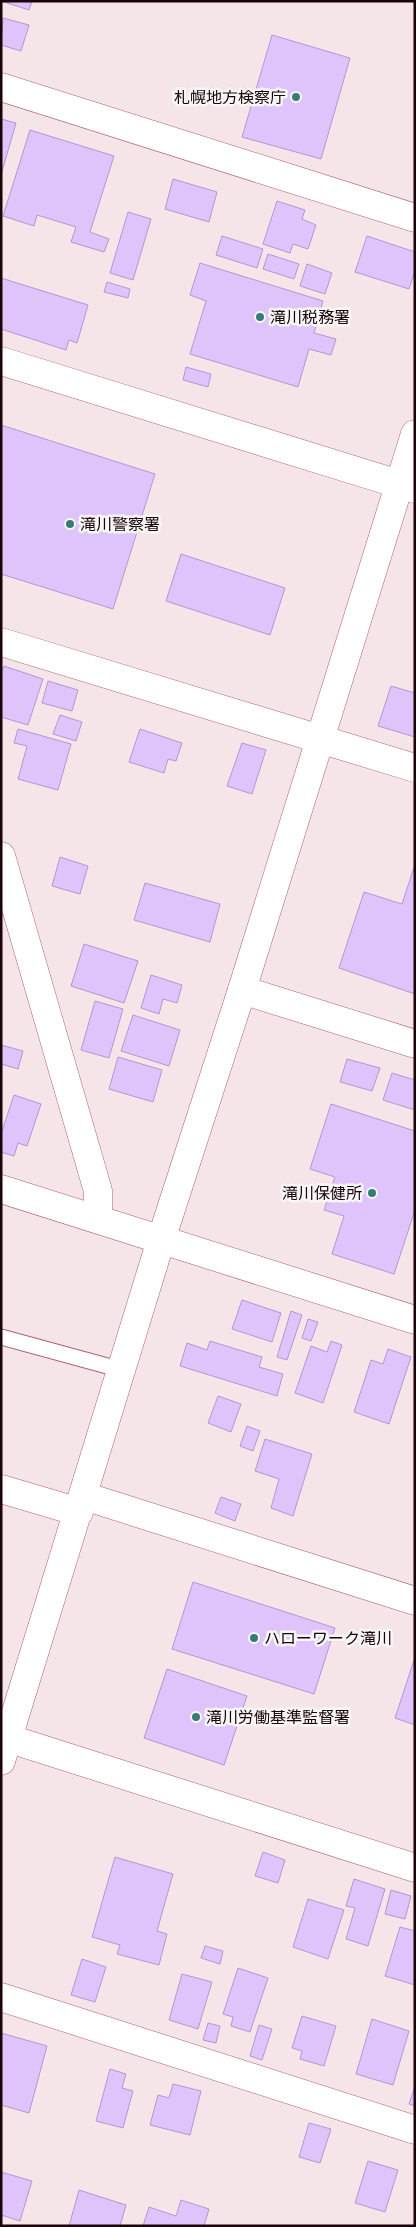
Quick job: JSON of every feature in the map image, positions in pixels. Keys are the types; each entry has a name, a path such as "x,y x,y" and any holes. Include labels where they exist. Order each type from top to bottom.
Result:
{"street":[{"path":"1,87 415,218"},
{"path":"1,361 407,486"},
{"path":"415,434 407,486 320,738 162,1240 82,1504 4,1745 415,1868"},
{"path":"1,642 415,768"},
{"path":"1,856 98,1191 98,1219"},
{"path":"242,990 415,1044"},
{"path":"1,1189 415,1320"},
{"path":"1,1489 82,1504 415,1601"},
{"path":"1,1997 415,2130"}],"lane":[{"path":"1,1337 122,1370"}],"building":[{"path":"1,1 32,1 29,10"},
{"path":"3,18 29,25 21,51 1,45"},
{"name":"札幌地方検察庁","path":"272,35 350,58 321,159 242,137"},
{"path":"1,119 16,123 1,175"},
{"path":"30,130 114,156 90,232 109,239 104,252 71,242 76,227 37,215 34,226 3,216"},
{"path":"173,179 217,192 209,222 165,209"},
{"path":"277,201 305,210 302,219 316,225 308,249 293,244 290,253 263,244"},
{"path":"128,212 151,219 133,280 110,273"},
{"path":"222,236 263,249 257,268 216,255"},
{"path":"367,236 415,252 415,271 409,289 355,272"},
{"path":"268,254 299,264 294,279 263,269"},
{"name":"滝川税務署","path":"200,263 323,301 314,333 336,339 331,355 309,349 298,387 190,354 206,301 190,295"},
{"path":"307,264 332,273 325,294 300,286"},
{"path":"1,278 88,305 77,343 69,340 66,350 1,329"},
{"path":"107,282 130,289 128,298 104,292"},
{"path":"186,367 211,374 208,387 183,380"},
{"name":"滝川警察署","path":"1,425 155,474 113,609 1,574"},
{"path":"181,554 285,588 270,635 166,601"},
{"path":"4,666 43,679 28,725 1,717 1,674"},
{"path":"48,681 78,690 72,711 42,703"},
{"path":"391,686 415,693 415,737 378,726"},
{"path":"60,715 82,722 76,741 53,734"},
{"path":"18,729 71,744 58,790 18,779 27,746 14,743"},
{"path":"140,729 182,743 176,761 168,759 164,773 129,762"},
{"path":"242,743 266,750 252,794 227,786"},
{"path":"60,857 88,866 80,894 52,886"},
{"path":"415,864 415,994 339,968 364,892 402,904"},
{"path":"145,883 220,904 210,942 134,920"},
{"path":"84,944 138,961 124,1003 71,986"},
{"path":"151,975 182,985 177,1003 163,999 159,1014 141,1008"},
{"path":"95,1001 123,1009 109,1058 81,1050"},
{"path":"133,1015 180,1030 169,1066 121,1051"},
{"path":"1,1045 23,1051 18,1069 1,1064"},
{"path":"118,1057 162,1070 153,1102 109,1089"},
{"path":"347,1059 380,1068 372,1091 340,1082"},
{"path":"392,1073 415,1080 415,1110 383,1100"},
{"path":"14,1095 41,1104 27,1146 18,1143 14,1156 1,1152 1,1134"},
{"name":"滝川保健所","path":"331,1104 415,1131 415,1210 394,1274 332,1254 344,1216 324,1210 335,1177 310,1169"},
{"path":"242,1300 281,1313 272,1342 232,1329"},
{"path":"291,1311 302,1315 287,1360 277,1357"},
{"path":"308,1319 318,1322 311,1341 302,1338"},
{"path":"210,1341 262,1357 259,1367 283,1374 277,1396 180,1366 187,1343 207,1350"},
{"path":"331,1341 342,1345 323,1403 295,1393 311,1346 327,1352"},
{"path":"388,1349 411,1357 389,1424 354,1412 371,1360 383,1364"},
{"path":"218,1396 241,1404 231,1432 208,1423"},
{"path":"247,1426 260,1431 253,1451 240,1446"},
{"path":"265,1439 312,1454 293,1516 271,1508 279,1479 255,1471"},
{"path":"221,1497 241,1504 235,1521 215,1513"},
{"name":"ハローワーク滝川","path":"193,1582 335,1628 314,1694 172,1649"},
{"path":"415,1657 415,1725 395,1718"},
{"name":"滝川労働基準監督署","path":"167,1669 247,1696 224,1765 144,1738"},
{"path":"263,1852 285,1860 278,1883 255,1876"},
{"path":"115,1857 173,1874 157,1931 167,1934 159,1965 117,1954 120,1945 92,1937"},
{"path":"354,1879 385,1889 368,1946 346,1939 355,1908 346,1906"},
{"path":"391,1890 411,1896 405,1919 385,1914"},
{"path":"308,1899 344,1910 328,1959 293,1947"},
{"path":"400,1927 415,1931 415,1985 385,1976"},
{"path":"205,1946 223,1951 220,1964 201,1958"},
{"path":"82,1959 106,1967 95,2002 71,1995"},
{"path":"238,1968 268,1978 250,2032 231,2026 233,2017 223,2014"},
{"path":"182,1974 212,1982 198,2029 169,2020"},
{"path":"302,2016 336,2026 324,2066 300,2059 302,2051 292,2048"},
{"path":"372,2019 409,2031 393,2085 356,2074"},
{"path":"208,2023 220,2026 216,2043 203,2040"},
{"path":"259,2025 272,2029 262,2060 250,2056"},
{"path":"1,2033 47,2046 29,2113 1,2105"},
{"path":"110,2069 126,2074 122,2088 133,2091 123,2128 96,2121"},
{"path":"173,2084 201,2091 190,2135 150,2125 158,2095 169,2098"},
{"path":"415,2086 415,2106 409,2104"},
{"path":"309,2123 331,2129 320,2163 299,2157"},
{"path":"368,2161 398,2170 385,2212 355,2203"},
{"path":"1,2172 32,2181 20,2221 1,2215"},
{"path":"79,2190 126,2205 120,2226 69,2226"},
{"path":"181,2200 209,2209 204,2226 143,2226 149,2207 176,2216"}],"place":[{"name":"札幌地方検察庁","path":"296,97"},
{"name":"滝川税務署","path":"260,317"},
{"name":"滝川警察署","path":"70,524"},
{"name":"滝川保健所","path":"372,1193"},
{"name":"ハローワーク滝川","path":"254,1638"},
{"name":"滝川労働基準監督署","path":"196,1717"}]}
